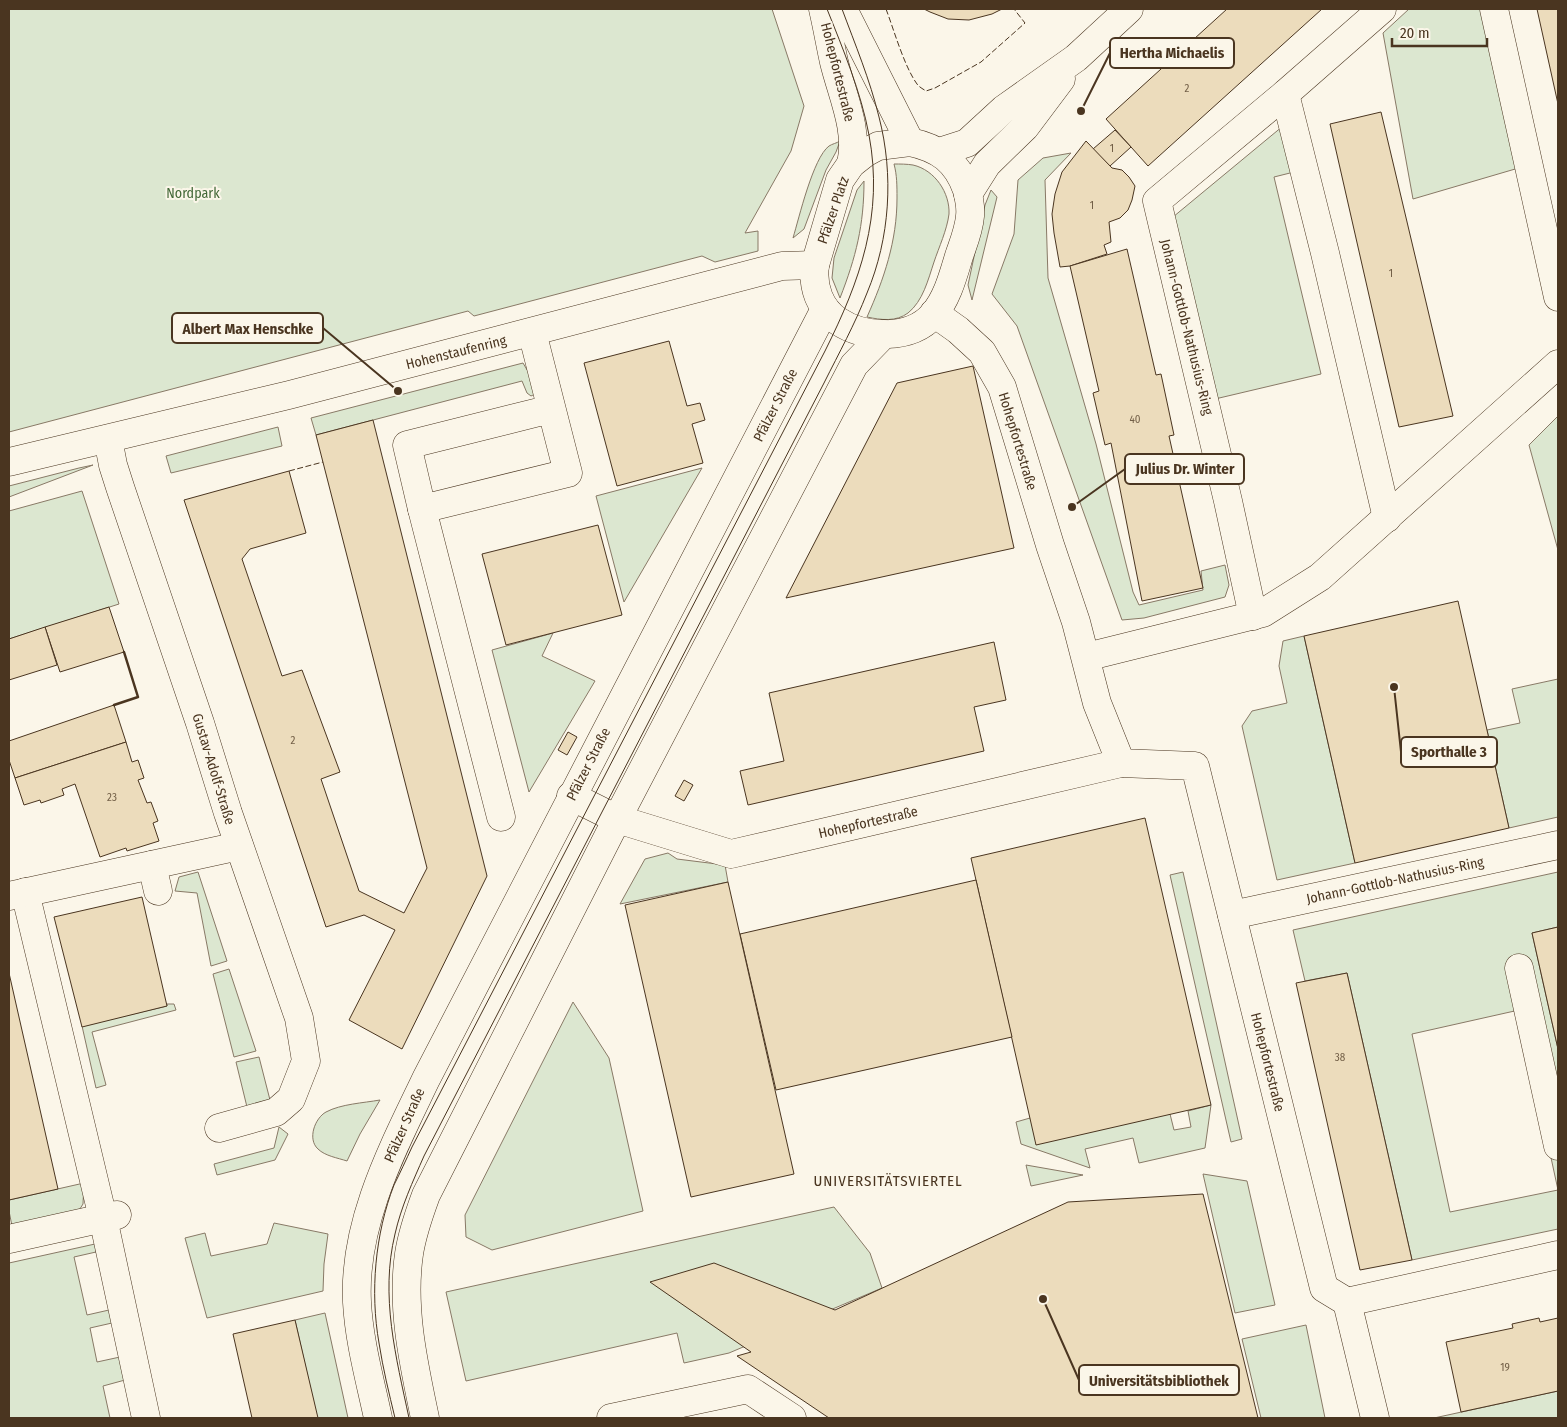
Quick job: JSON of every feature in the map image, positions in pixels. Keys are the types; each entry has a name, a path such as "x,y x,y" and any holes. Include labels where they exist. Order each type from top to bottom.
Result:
{"street":[{"name":"Hohepfortestraße","path":"823,9 834,62 851,126 854,152 850,164"},
{"name":"Hohepfortestraße","path":"843,9 910,142"},
{"path":"939,152 967,143 1004,109 1076,58 1129,9"},
{"name":"Johann-Gottlob-Nathusius-Ring","path":"1253,616 1226,492 1157,202 1382,9"},
{"path":"1494,9 1558,297"},
{"path":"968,194 987,164 1025,127 1076,58"},
{"path":"1285,94 1328,263 1387,518"},
{"name":"Pfälzer Platz","path":"910,142 924,145 939,152 950,160 959,171 968,194 970,216 965,239 950,284 934,313 926,322 901,332 884,334 852,328 840,322 825,309 815,287 815,265 840,180 850,164 865,153 878,146 910,142"},
{"name":"Hohenstaufenring","path":"9,462 289,394 782,266 815,265"},
{"name":"Pfälzer Straße","path":"378,1418 361,1335 357,1303 358,1270 366,1226 376,1189 426,1079 825,309"},
{"name":"Hohepfortestraße","path":"934,313 958,330 982,352 1002,387 1050,545 1076,622 1097,703 1121,763"},
{"path":"422,509 568,473 532,332"},
{"path":"425,1418 409,1332 407,1272 412,1238 421,1209 436,1173 617,819 854,365 884,334"},
{"path":"1086,657 1263,613 1320,577 1558,364"},
{"path":"501,817 407,445 552,409"},
{"name":"Gustav-Adolf-Straße","path":"108,439 120,487 200,723 239,846 299,1018 306,1060 291,1099 276,1112 220,1128"},
{"name":"Hohepfortestraße","path":"571,796 617,819 731,854 1121,763 1195,766 1324,1288 1348,1302"},
{"name":"Johann-Gottlob-Nathusius-Ring","path":"1232,915 1558,845"},
{"path":"146,1418 110,1217 17,894 155,878 239,846"},
{"path":"1519,968 1558,1146"},
{"path":"9,1240 110,1217"},
{"path":"1375,1418 1348,1302 1558,1255"},
{"path":"617,1418 748,1389 792,1418"}],"green space":[{"name":"Nordpark","path":"9,9 772,9 804,106 791,151 745,233 758,231 758,251 715,262 702,256 474,316 468,311 9,432"},
{"path":"1409,9 1487,9 1522,167 1413,199 1383,33"},
{"path":"1283,126 1294,172 1274,177 1321,374 1215,399 1173,217"},
{"path":"840,141 826,170 804,229 793,238 807,189 817,163 829,146"},
{"path":"1071,153 1045,180 1048,278 1096,444 1133,592 1139,605 1203,590 1201,571 1225,565 1229,585 1225,597 1144,618 1122,620 1017,326 992,294 1014,234 1018,180 1043,158"},
{"path":"894,164 913,165 934,177 947,198 949,214 945,232 927,283 918,302 903,316 883,319 867,317 884,274 895,229 897,189"},
{"path":"864,181 861,227 840,298 832,278 834,258 857,190"},
{"path":"991,190 997,197 972,300 968,285 985,205"},
{"path":"523,363 536,385 535,394 531,396 527,393 522,381 316,435 311,418"},
{"path":"1558,416 1558,550 1529,445"},
{"path":"278,427 282,446 171,473 166,456"},
{"path":"93,465 9,497 9,486"},
{"path":"702,468 624,602 596,496"},
{"path":"82,491 119,604 9,639 9,511"},
{"path":"553,633 542,656 595,681 529,792 492,650"},
{"path":"1304,636 1355,863 1277,880 1242,726 1252,711 1287,703 1279,666 1283,641"},
{"path":"1558,679 1558,817 1509,828 1487,730 1520,723 1512,689"},
{"path":"668,853 677,859 725,865 728,882 620,904 645,859"},
{"path":"198,872 227,961 211,966 197,893 175,891 179,877"},
{"path":"1183,872 1242,1139 1231,1142 1170,875"},
{"path":"1558,872 1558,927 1532,933 1558,1049 1558,1190 1558,1229 1412,1260 1347,973 1305,981 1293,930","holes":["1519,1010 1558,1190 1450,1212 1412,1034"]},
{"path":"229,969 256,1051 234,1057 213,974"},
{"path":"573,1002 609,1058 643,1211 492,1250 466,1237 465,1215"},
{"path":"167,1004 174,1004 176,1010 92,1032 106,1085 96,1088 82,1026 167,1006"},
{"path":"259,1057 270,1100 247,1107 236,1062"},
{"path":"380,1100 347,1161 324,1153 315,1145 313,1140 314,1129 319,1119 326,1112 345,1105"},
{"path":"1211,1105 1205,1148 1139,1163 1133,1138 1085,1149 1090,1168 1021,1144 1016,1122 1030,1118 1170,1114 1174,1130 1191,1127 1188,1111"},
{"path":"279,1127 288,1134 275,1160 217,1175 214,1164 274,1148"},
{"path":"1026,1165 1083,1175 1031,1186"},
{"path":"1203,1174 1247,1181 1275,1305 1235,1313"},
{"path":"84,1183 83,1204 78,1212 12,1226 9,1200"},
{"path":"834,1207 870,1253 882,1288 729,1353 684,1363 677,1333 466,1381 446,1292"},
{"path":"274,1223 328,1234 323,1291 207,1318 185,1238 205,1233 211,1256 267,1244"},
{"path":"95,1244 96,1252 74,1257 87,1315 109,1310 112,1323 90,1328 97,1362 120,1357 125,1380 103,1386 110,1418 9,1418 9,1263"},
{"path":"325,1313 348,1418 317,1418 295,1320"},
{"path":"1306,1325 1325,1418 1261,1418 1242,1339"},
{"path":"1558,1391 1558,1418 1434,1418"}],"building":[{"path":"924,9 1002,9 992,14 969,20 948,19"},
{"path":"1227,9 1322,9 1148,166 1106,119"},
{"path":"1537,9 1558,9 1558,104"},
{"path":"1381,112 1453,416 1399,427 1330,124"},
{"path":"1115,130 1131,147 1110,166 1093,149"},
{"path":"1086,141 1112,168 1122,170 1135,186 1128,210 1120,218 1109,222 1111,242 1104,245 1107,254 1070,266 1060,267 1052,214 1055,194 1062,172"},
{"path":"1127,249 1156,375 1161,374 1174,435 1169,436 1203,588 1142,601 1111,443 1105,445 1093,393 1099,391 1070,266"},
{"path":"669,341 687,406 700,403 705,420 692,424 703,463 617,486 584,363"},
{"path":"973,366 1014,548 786,598 897,383"},
{"path":"373,420 487,876 402,1049 349,1020 395,930 364,915 326,927 184,500 289,471 306,533 250,549 242,559 282,676 302,670 340,772 321,779 359,891 404,913 427,868 316,435"},
{"path":"598,525 622,615 506,645 482,554"},
{"path":"1458,601 1509,828 1355,863 1304,636"},
{"path":"109,607 124,652 60,672 45,627"},
{"path":"45,627 57,665 9,680 9,639"},
{"path":"994,642 1006,700 974,707 984,751 748,805 740,771 784,761 769,693"},
{"path":"114,705 126,742 15,778 9,760 9,741"},
{"path":"568,732 577,737 567,755 558,750"},
{"path":"126,742 132,762 138,760 144,778 138,780 147,803 151,802 158,821 153,823 159,841 127,851 126,848 100,857 75,784 62,789 64,795 41,803 40,800 24,805 15,778"},
{"path":"684,780 693,785 684,801 675,796"},
{"path":"1145,818 1211,1105 1036,1145 971,858"},
{"path":"976,880 1012,1037 776,1090 740,934"},
{"path":"728,882 794,1174 691,1197 625,905"},
{"path":"142,897 167,1006 82,1027 54,917"},
{"path":"1558,927 1558,1049 1532,933"},
{"path":"9,973 58,1189 9,1200"},
{"path":"1347,973 1412,1260 1360,1270 1296,983"},
{"path":"1203,1194 1258,1418 829,1418 737,1356 751,1352 650,1282 714,1263 835,1310 1068,1202"},
{"path":"1539,1318 1540,1322 1558,1318 1558,1391 1461,1412 1446,1342 1513,1328 1512,1324"},
{"path":"295,1320 318,1418 252,1418 233,1334"}],"tram line":[{"path":"395,1418 384,1372 376,1324 375,1304 376,1263 382,1223 394,1185 825,351 849,299 866,247 873,193 873,164 869,135 851,71 827,9"},
{"path":"409,1418 399,1372 389,1303 389,1280 395,1234 408,1194 424,1156 841,350 875,272 885,228 888,184 887,161 884,139 875,103 842,9"}],"fence":[{"path":"886,9 908,68 918,85 926,91 935,88 981,62 1025,23 1014,9"},
{"path":"289,471 323,462"}],"wall":[{"path":"114,705 138,697 124,652"}],"place":[{"name":"Hertha Michaelis","path":"1081,111"},
{"name":"Albert Max Henschke","path":"398,391"},
{"name":"Julius Dr. Winter","path":"1072,507"},
{"name":"Sporthalle 3","path":"1394,687"},
{"name":"Universitätsbibliothek","path":"1043,1299"}],"district":[{"name":"UNIVERSITÄTSVIERTEL","path":"888,1181"}]}
